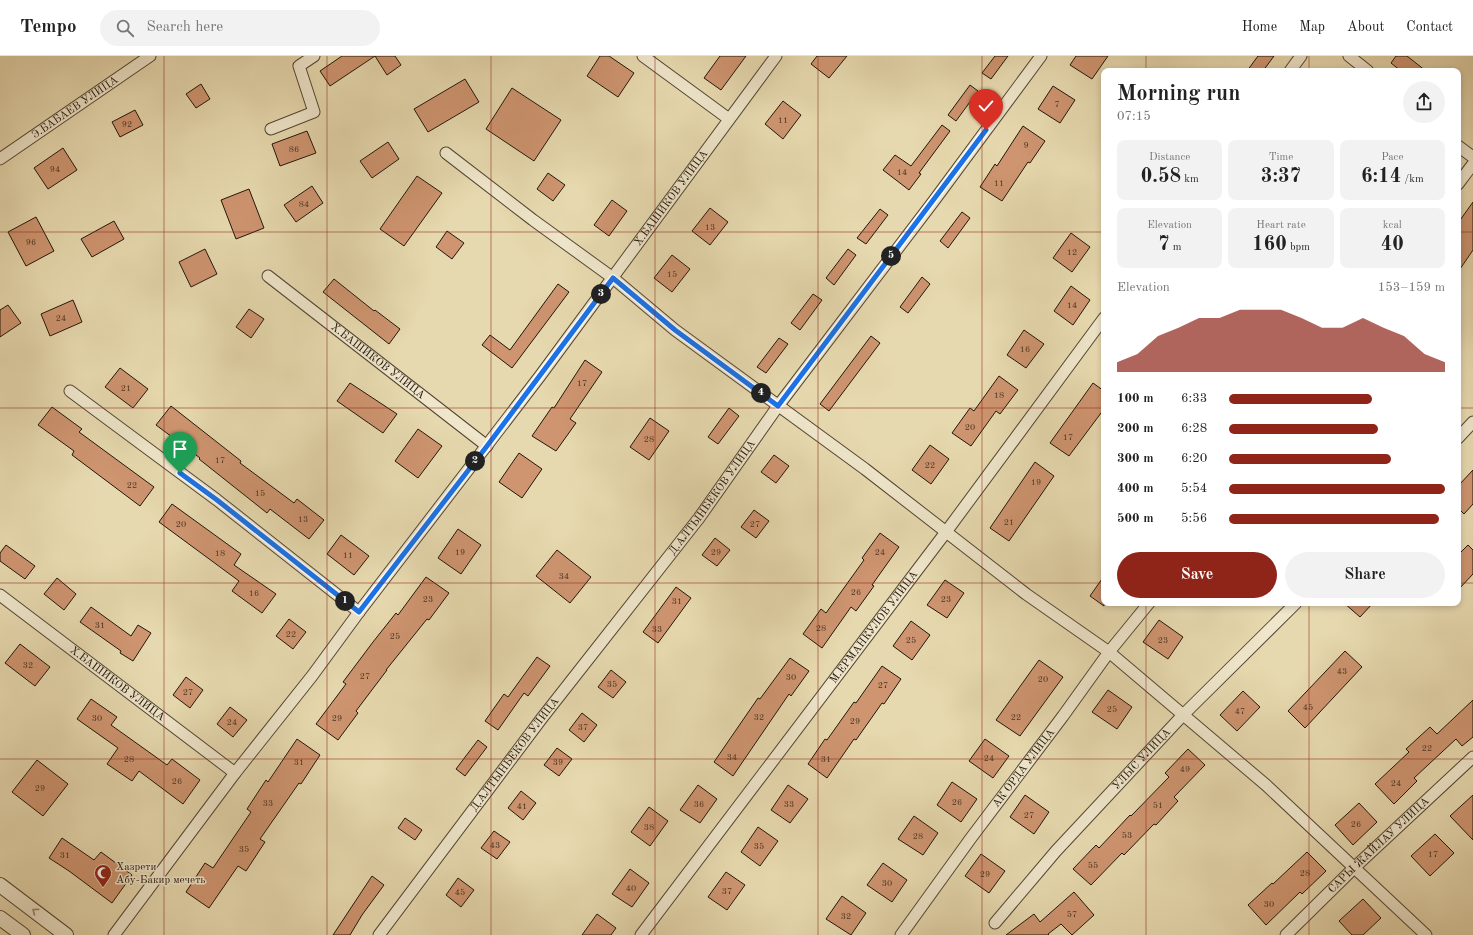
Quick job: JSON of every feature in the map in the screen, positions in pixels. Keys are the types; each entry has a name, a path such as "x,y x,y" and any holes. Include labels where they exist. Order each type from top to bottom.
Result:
{"street":[{"name":"Э.БАБАЕВ УЛИЦА","path":"0,159 150,56"},
{"path":"271,129 314,112 299,66 314,56"},
{"path":"643,56 729,119"},
{"name":"Х.БАШИКОВ УЛИЦА","path":"114,935 235,773 312,676 359,612 487,446 613,278 776,56"},
{"name":"Д.АЛТЫНБЕКОВ УЛИЦА","path":"379,935 542,718 699,518 778,406 933,202 1041,56"},
{"path":"1292,68 1301,56"},
{"path":"1348,56 1361,60"},
{"path":"1461,148 1473,157"},
{"path":"446,153 533,220 613,278 675,330 865,469 1026,594 1109,652 1266,785 1426,935"},
{"path":"1461,180 1473,164"},
{"name":"Х.БАШИКОВ УЛИЦА","path":"268,276 487,446"},
{"name":"М.ЕРМАНКУЛОВ УЛИЦА","path":"641,935 946,532 1101,322"},
{"path":"70,391 217,500 359,612"},
{"path":"1461,435 1473,422"},
{"name":"Х.БАШИКОВ УЛИЦА","path":"0,595 235,773"},
{"name":"АК ОРДА УЛИЦА","path":"901,935 1109,652 1147,606"},
{"name":"УЛЫС УЛИЦА","path":"995,923 1056,851 1183,715 1293,606"},
{"name":"САРЫ ЖАЙЛАУ УЛИЦА","path":"1286,935 1355,867 1473,757"},
{"path":"0,885 66,935"},
{"path":"0,918 23,935"}],"building":[{"path":"342,56 375,56 330,86 320,71"},
{"path":"375,56 395,56 401,65 387,75"},
{"path":"600,56 609,56 634,73 618,97 587,76"},
{"path":"720,56 746,56 721,90 704,78"},
{"path":"817,56 847,56 829,78 811,64"},
{"path":"995,56 1008,56 991,79 982,73"},
{"path":"1076,56 1108,56 1092,79 1070,65"},
{"path":"1258,56 1274,56 1265,68 1249,68"},
{"path":"1396,56 1407,56 1422,68 1397,68 1391,63"},
{"path":"465,79 479,102 428,132 414,109"},
{"path":"201,84 210,99 196,108 186,94"},
{"path":"970,85 978,91 956,121 948,115"},
{"path":"1053,86 1075,100 1060,123 1038,109"},
{"path":"512,88 561,120 534,161 486,129"},
{"path":"783,101 801,115 783,139 765,124"},
{"path":"135,110 143,125 120,137 112,122"},
{"path":"942,125 950,131 919,173 921,174 909,190 883,170 895,155 911,166"},
{"path":"1023,126 1045,141 1030,163 1028,162 1002,201 980,187 995,164 997,166"},
{"path":"307,131 316,153 280,166 272,144"},
{"path":"388,142 399,159 372,178 360,161"},
{"path":"63,148 77,170 48,189 34,168"},
{"path":"548,173 565,185 553,201 537,189"},
{"path":"417,176 442,193 404,246 380,229"},
{"path":"312,186 323,203 296,222 284,205"},
{"path":"249,189 264,228 236,239 221,200"},
{"path":"612,200 627,211 609,236 594,225"},
{"path":"1473,202 1473,250 1461,268 1461,219"},
{"path":"710,208 728,222 710,245 692,231"},
{"path":"880,209 888,215 866,244 857,238"},
{"path":"962,212 970,218 948,248 940,241"},
{"path":"36,217 54,251 26,266 8,232"},
{"path":"114,221 124,239 92,257 81,239"},
{"path":"447,231 464,243 452,259 436,247"},
{"path":"1071,233 1090,247 1072,272 1053,258"},
{"path":"205,249 217,274 191,287 179,262"},
{"path":"848,249 856,255 834,285 826,278"},
{"path":"672,255 690,269 672,292 654,278"},
{"path":"922,277 930,284 908,313 900,307"},
{"path":"334,279 374,311 375,310 400,329 389,344 323,292"},
{"path":"558,284 569,292 512,368 482,345 490,335 510,350"},
{"path":"1071,286 1090,300 1073,325 1054,311"},
{"path":"813,294 822,300 800,330 791,323"},
{"path":"73,300 82,322 50,336 41,314"},
{"path":"8,305 21,323 0,337 0,310"},
{"path":"249,309 264,319 251,338 236,327"},
{"path":"1024,330 1044,344 1026,368 1007,355"},
{"path":"871,336 880,343 829,411 820,404"},
{"path":"779,338 788,344 766,373 757,367"},
{"path":"585,360 602,372 570,419 576,423 556,451 532,436 552,407 554,408"},
{"path":"120,368 148,389 133,408 105,387"},
{"path":"999,376 1018,390 1000,414 996,411 971,446 952,433 970,408 974,411"},
{"path":"350,383 397,414 383,433 337,401"},
{"path":"1093,383 1101,389 1101,413 1069,456 1050,443"},
{"path":"171,406 241,461 240,463 294,503 297,499 324,520 309,539 270,509 267,513 199,459 200,458 156,425"},
{"path":"52,407 82,429 79,432 154,487 140,506 72,455 74,451 38,425"},
{"path":"729,408 739,416 718,444 708,437"},
{"path":"650,418 669,431 649,460 630,447"},
{"path":"418,429 442,446 418,478 395,461"},
{"path":"930,445 949,459 931,484 912,470"},
{"path":"519,453 542,469 522,498 499,482"},
{"path":"774,455 789,466 776,483 761,472"},
{"path":"1035,462 1054,476 1009,541 990,528"},
{"path":"1473,470 1473,504 1464,514 1461,511 1461,483"},
{"path":"172,504 241,554 234,565 276,594 262,613 232,591 239,581 159,522"},
{"path":"754,510 769,521 756,538 741,527"},
{"path":"458,529 481,545 461,574 438,558"},
{"path":"880,533 899,547 872,585 874,586 856,611 851,607 822,648 803,634 821,609 826,613 864,560 862,558"},
{"path":"341,535 369,556 354,575 327,554"},
{"path":"715,538 730,550 717,566 702,555"},
{"path":"6,545 35,566 25,579 0,561 0,553"},
{"path":"1468,545 1473,550 1473,574 1461,587 1461,552"},
{"path":"557,550 591,577 570,603 536,576"},
{"path":"426,577 449,593 429,620 427,619 386,670 356,711 358,713 338,740 316,724 346,684 343,682 396,613 398,615"},
{"path":"57,578 76,594 64,610 44,594"},
{"path":"945,580 964,593 947,618 927,605"},
{"path":"1101,580 1101,604 1090,596"},
{"path":"676,587 691,598 658,643 643,632"},
{"path":"1347,606 1370,606 1360,617"},
{"path":"91,607 131,636 138,625 151,633 133,661 120,653 121,651 80,622"},
{"path":"289,619 306,632 293,649 276,636"},
{"path":"1159,620 1183,637 1168,659 1143,642"},
{"path":"911,621 930,635 912,660 893,646"},
{"path":"20,644 50,667 35,686 5,663"},
{"path":"1345,651 1362,667 1305,728 1288,711"},
{"path":"537,657 550,666 528,696 524,693 498,730 485,721 504,694 508,697"},
{"path":"790,658 809,671 791,696 789,694 733,776 714,762 758,698 760,699"},
{"path":"1039,660 1063,677 1020,736 996,720"},
{"path":"882,666 901,679 856,740 854,739 827,778 808,764 825,739 827,740 854,702 856,703"},
{"path":"611,670 626,682 613,698 598,687"},
{"path":"186,677 203,690 190,708 173,695"},
{"path":"1108,690 1132,707 1117,729 1092,712"},
{"path":"1243,691 1260,707 1237,731 1220,715"},
{"path":"91,699 117,717 111,725 167,765 172,759 200,780 183,804 139,771 132,781 107,764 118,748 77,719"},
{"path":"1473,700 1473,737 1462,746 1456,739 1414,778 1417,781 1394,804 1375,784 1409,752 1406,749 1430,727 1437,734"},
{"path":"230,707 247,720 233,737 217,724"},
{"path":"582,713 597,725 584,742 569,730"},
{"path":"297,739 320,755 301,784 299,783 260,839 265,842 246,871 238,866 209,908 186,892 205,863 213,868 251,812 247,809 266,780 268,782"},
{"path":"985,739 1009,756 993,778 969,761"},
{"path":"478,740 487,747 465,776 456,769"},
{"path":"557,748 572,759 559,776 544,765"},
{"path":"1188,749 1205,765 1174,797 1178,801 1156,825 1154,824 1124,855 1122,853 1091,885 1073,869 1096,845 1099,848 1169,777 1165,773"},
{"path":"37,760 68,784 43,816 12,792"},
{"path":"952,782 977,799 961,822 937,805"},
{"path":"698,785 717,799 700,823 680,810"},
{"path":"788,785 808,799 790,823 771,810"},
{"path":"521,791 536,803 523,820 508,808"},
{"path":"1025,795 1049,812 1034,834 1010,817"},
{"path":"1473,795 1473,840 1450,816"},
{"path":"1359,803 1377,822 1353,845 1335,825"},
{"path":"649,807 668,821 650,846 631,832"},
{"path":"914,816 938,833 923,855 898,839"},
{"path":"405,818 422,830 415,840 398,828"},
{"path":"758,827 778,841 760,866 741,852"},
{"path":"494,831 510,842 497,859 481,848"},
{"path":"1435,834 1454,853 1430,876 1411,856"},
{"path":"62,838 94,860 101,852 132,875 112,903 49,858"},
{"path":"1307,852 1326,871 1302,894 1300,892 1266,925 1248,905"},
{"path":"981,854 1005,871 989,893 965,876"},
{"path":"883,863 907,880 892,902 867,885"},
{"path":"630,869 649,883 632,907 612,894"},
{"path":"726,872 745,885 727,910 708,897"},
{"path":"372,876 384,885 362,915 350,935 333,935"},
{"path":"458,878 474,890 461,907 446,895"},
{"path":"1074,892 1094,915 1072,935 1061,924 1048,934 1049,935 1006,935 1034,914 1040,922"},
{"path":"842,896 866,913 851,935 826,919"},
{"path":"1363,899 1381,918 1363,935 1352,935 1339,921"},
{"path":"597,914 616,928 611,935 582,935"}],"place":[{"name":"Хазрети Абу-Бакир мечеть","path":"103,888"}],"route":[{"path":"180,473 217,500 359,612 487,446 613,278 675,330 778,406 986,130"}]}
